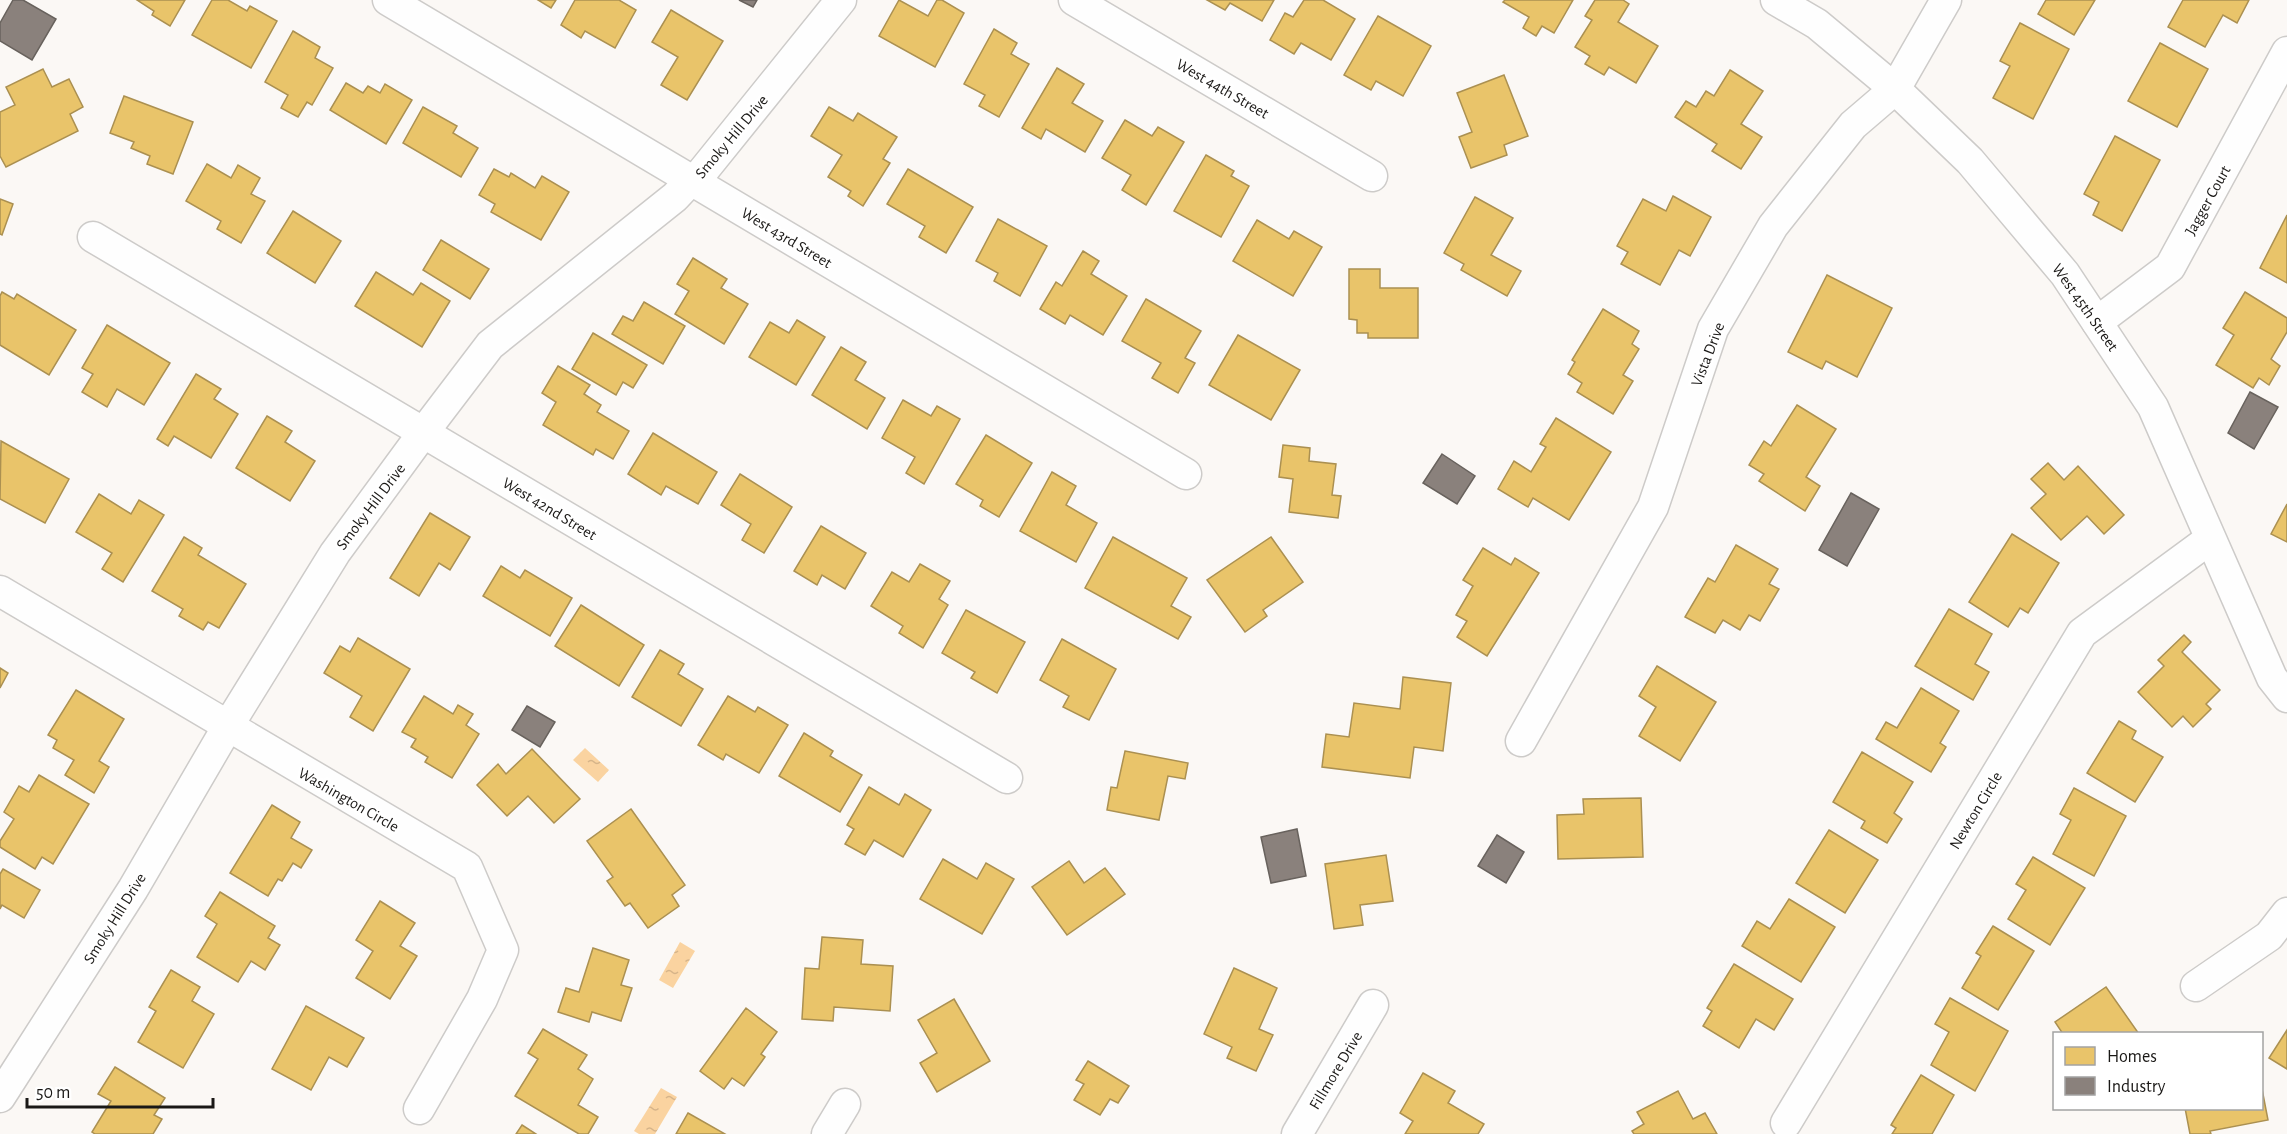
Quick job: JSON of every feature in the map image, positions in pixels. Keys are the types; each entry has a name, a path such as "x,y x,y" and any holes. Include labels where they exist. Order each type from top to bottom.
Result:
{"street":[{"name":"West 43rd Street","path":"388,0 1186,474"},
{"name":"Smoky Hill Drive","path":"0,1097 133,889 228,726 335,553 490,345 675,197 691,180 695,181 841,0"},
{"name":"West 44th Street","path":"1074,0 1372,176"},
{"name":"West 45th Street","path":"1776,0 1816,24 1895,89 1970,161 2065,274 2153,407 2210,539 2282,682"},
{"name":"Vista Drive","path":"1521,741 1653,507 1713,329 1773,226 1853,125 1895,89 1946,0"},
{"name":"Jagger Court","path":"2097,322 2170,267 2287,52"},
{"name":"West 42nd Street","path":"93,237 1007,778"},
{"name":"Newton Circle","path":"1786,1123 2082,633 2210,539"},
{"name":"Washington Circle","path":"0,591 466,867 503,950 482,999 419,1109"},
{"path":"2196,986 2269,936 2287,913"},
{"name":"Fillmore Drive","path":"1297,1134 1373,1005"},
{"path":"827,1134 845,1104"}],"water":[{"path":"585,748 609,770 598,782 573,760"},
{"path":"680,942 695,951 673,988 659,980"},
{"path":"661,1088 677,1097 655,1134 639,1134 634,1131"}],"building: Homes":[{"path":"137,0 185,0 170,26 152,15 154,11"},
{"path":"212,0 228,0 247,11 250,6 277,21 251,68 192,35"},
{"path":"538,0 556,0 551,8"},
{"path":"575,0 619,0 636,10 615,48 585,31 581,38 561,25"},
{"path":"899,0 928,16 937,0 942,0 964,13 935,67 879,36"},
{"path":"1207,0 1274,0 1262,21 1230,3 1225,10"},
{"path":"1304,0 1323,0 1355,19 1331,60 1301,43 1294,54 1270,40 1285,13 1293,17"},
{"path":"1505,0 1573,0 1554,33 1542,26 1536,36 1523,28 1529,17 1503,2"},
{"path":"1595,0 1623,0 1629,4 1618,22 1658,46 1636,83 1609,67 1604,75 1585,64 1590,56 1575,47 1592,20 1585,16"},
{"path":"2046,0 2095,0 2074,35 2038,14"},
{"path":"2183,0 2249,0 2237,23 2223,15 2205,47 2168,27"},
{"path":"671,10 723,41 687,100 661,85 678,57 652,42"},
{"path":"1378,16 1431,46 1403,96 1376,81 1371,90 1344,75"},
{"path":"2020,23 2069,49 2033,119 1993,98 2010,66 2000,61"},
{"path":"994,29 1017,43 1011,54 1029,64 999,117 979,106 985,95 964,84"},
{"path":"293,31 320,47 315,58 333,68 312,105 307,102 298,117 281,108 288,95 265,82"},
{"path":"2160,43 2208,69 2177,127 2128,101"},
{"path":"1057,68 1084,84 1072,103 1103,121 1085,152 1046,129 1041,139 1022,128"},
{"path":"43,69 52,87 69,79 83,107 70,114 78,131 6,167 0,156 0,112 15,105 6,87"},
{"path":"1730,70 1763,91 1741,124 1762,137 1741,169 1712,151 1717,144 1675,117 1686,101 1696,107 1706,91 1714,96"},
{"path":"1504,75 1528,136 1504,145 1507,155 1471,168 1459,137 1472,132 1457,93"},
{"path":"346,83 363,93 368,86 380,93 385,84 412,100 386,144 330,110"},
{"path":"124,96 193,122 173,174 147,164 150,156 131,148 134,142 110,133"},
{"path":"423,107 457,126 453,133 478,148 461,177 403,143"},
{"path":"829,107 853,121 858,113 897,137 883,159 890,163 863,206 848,196 851,191 828,177 842,155 811,136"},
{"path":"1125,120 1152,136 1158,127 1184,142 1146,205 1122,190 1131,175 1102,158"},
{"path":"2115,136 2160,160 2122,231 2093,215 2099,202 2084,194"},
{"path":"1206,155 1234,171 1231,176 1249,186 1221,237 1174,211"},
{"path":"207,164 231,178 238,165 260,178 251,194 265,201 241,243 217,229 221,221 186,201"},
{"path":"494,169 509,177 511,173 535,188 542,176 569,192 541,240 491,212 495,204 479,195"},
{"path":"908,169 973,207 946,253 919,237 925,226 887,204"},
{"path":"1673,196 1711,217 1690,256 1679,250 1660,285 1621,264 1628,252 1617,246 1643,199 1666,211"},
{"path":"1475,197 1513,218 1491,255 1521,271 1507,296 1461,270 1464,264 1444,253"},
{"path":"0,199 13,204 2,235 0,234"},
{"path":"293,211 341,241 315,283 267,253"},
{"path":"2287,215 2287,283 2260,268"},
{"path":"998,219 1047,246 1020,296 994,281 998,273 976,261"},
{"path":"1257,220 1289,239 1294,231 1322,247 1293,296 1233,261"},
{"path":"441,240 489,269 470,299 423,270"},
{"path":"1083,251 1099,261 1091,274 1127,296 1103,335 1070,315 1065,324 1040,309 1056,282 1062,286"},
{"path":"693,258 727,279 721,288 748,304 724,344 675,314 689,291 677,284"},
{"path":"1349,269 1380,269 1380,288 1418,288 1418,338 1368,338 1368,333 1357,333 1357,320 1349,319"},
{"path":"376,272 413,295 421,283 450,301 422,347 355,306"},
{"path":"1827,275 1892,308 1857,377 1826,361 1822,369 1788,352"},
{"path":"2,292 14,299 17,294 76,330 49,375 0,345 0,296"},
{"path":"2245,292 2287,318 2287,332 2271,359 2280,366 2269,385 2259,378 2253,388 2216,365 2234,335 2223,328"},
{"path":"1146,299 1201,331 1185,358 1195,363 1178,393 1152,378 1161,363 1122,341"},
{"path":"644,302 685,326 663,364 612,334 623,316 633,321"},
{"path":"1603,309 1639,331 1632,344 1639,349 1623,375 1633,381 1613,414 1577,392 1582,383 1568,374 1575,362 1572,360"},
{"path":"797,320 825,337 796,385 749,357 770,322 789,333"},
{"path":"107,325 170,363 144,405 117,389 107,407 82,392 93,374 82,368"},
{"path":"593,333 647,365 633,388 623,382 616,395 572,369"},
{"path":"1238,335 1300,370 1271,420 1209,385"},
{"path":"841,347 866,362 855,380 885,398 867,429 812,395"},
{"path":"558,366 590,385 584,394 601,405 597,412 629,431 613,459 596,449 593,455 543,425 556,402 542,393"},
{"path":"196,374 221,389 214,399 238,414 211,458 174,436 168,446 157,439"},
{"path":"903,400 931,416 937,406 960,419 924,484 906,473 915,457 882,438"},
{"path":"1797,405 1836,429 1806,477 1820,486 1805,511 1759,481 1764,474 1749,465 1764,441 1771,446"},
{"path":"267,416 292,431 285,442 315,461 290,501 236,468"},
{"path":"1556,418 1611,452 1569,520 1533,498 1528,507 1498,489 1514,461 1531,472 1546,447 1540,444"},
{"path":"653,433 717,472 698,504 666,486 661,495 628,474"},
{"path":"986,435 1032,463 999,517 980,506 983,500 956,484"},
{"path":"1,441 69,479 45,523 0,499"},
{"path":"1283,445 1310,448 1309,461 1336,464 1332,495 1341,496 1338,518 1289,512 1293,479 1279,477"},
{"path":"2048,463 2064,480 2078,466 2124,515 2104,534 2087,516 2061,540 2031,508 2046,494 2031,479"},
{"path":"1052,472 1076,486 1066,505 1097,523 1076,562 1020,531"},
{"path":"740,474 792,507 764,553 742,540 751,524 721,505"},
{"path":"99,494 131,514 139,500 164,515 123,582 102,569 112,553 76,532"},
{"path":"2287,504 2287,542 2271,534"},
{"path":"430,513 470,537 450,570 439,563 419,596 390,578"},
{"path":"821,526 866,553 845,589 822,575 817,585 794,571"},
{"path":"2012,534 2059,563 2028,613 2020,608 2008,627 1969,602"},
{"path":"184,537 202,548 198,555 246,584 219,628 208,622 203,630 179,616 183,609 152,591"},
{"path":"1113,537 1187,578 1171,606 1191,617 1178,639 1085,588"},
{"path":"1271,537 1303,582 1263,610 1267,616 1245,632 1207,580"},
{"path":"1736,545 1778,569 1769,584 1779,589 1760,621 1749,615 1740,630 1723,620 1715,633 1685,617 1708,578 1715,582"},
{"path":"1483,548 1511,565 1515,558 1539,573 1487,656 1457,637 1467,621 1456,615 1473,586 1463,580"},
{"path":"920,564 950,581 939,599 948,605 923,648 899,633 903,626 871,606 892,572 909,582"},
{"path":"501,566 520,578 525,570 572,598 550,636 483,596"},
{"path":"581,605 644,645 619,686 555,646"},
{"path":"1949,609 1992,634 1975,664 1989,672 1973,700 1915,666"},
{"path":"966,610 1025,642 997,693 971,678 975,672 942,653"},
{"path":"2184,635 2191,642 2182,652 2220,690 2206,704 2211,709 2193,727 2183,716 2172,727 2138,692 2164,666 2158,660"},
{"path":"358,638 410,669 373,731 350,717 362,696 324,673 340,646 350,652"},
{"path":"1062,639 1116,669 1089,720 1063,707 1069,696 1040,680"},
{"path":"660,650 684,664 678,674 703,689 681,726 632,697"},
{"path":"1657,666 1716,702 1680,761 1639,736 1656,707 1639,696"},
{"path":"0,668 8,673 0,688"},
{"path":"1403,677 1451,683 1443,751 1414,747 1410,778 1322,767 1326,734 1349,737 1354,703 1400,709"},
{"path":"1921,688 1959,711 1940,743 1946,747 1931,772 1876,739 1886,722 1897,728"},
{"path":"76,690 124,719 99,761 109,767 94,793 65,775 74,760 53,748 57,740 48,735"},
{"path":"424,696 453,714 458,705 473,714 466,725 479,734 452,778 425,762 428,757 411,747 416,739 402,732"},
{"path":"728,696 755,712 758,707 788,725 759,773 726,754 723,760 698,745"},
{"path":"2119,721 2136,731 2132,739 2163,757 2135,802 2087,773"},
{"path":"804,733 833,751 830,756 862,775 840,812 779,776"},
{"path":"532,749 580,799 554,823 528,796 507,816 477,785 498,764 506,774"},
{"path":"1125,751 1188,763 1185,779 1168,776 1159,820 1107,810 1111,787 1117,788"},
{"path":"1862,752 1913,782 1894,813 1902,819 1887,843 1861,828 1865,821 1833,802"},
{"path":"39,775 89,804 53,864 42,857 35,869 0,847 0,841 14,819 4,812 19,786 29,792"},
{"path":"869,787 899,805 905,794 931,810 903,857 874,840 865,855 845,844 854,829 847,825"},
{"path":"2074,788 2126,816 2094,876 2053,854 2071,820 2060,814"},
{"path":"1641,798 1643,857 1558,859 1557,815 1584,814 1583,799"},
{"path":"272,805 300,822 291,838 312,850 301,868 293,863 282,881 278,879 268,896 230,873"},
{"path":"631,809 685,885 672,895 679,906 648,928 630,903 625,906 607,881 613,877 587,841"},
{"path":"1829,830 1878,860 1845,913 1796,883"},
{"path":"1386,855 1393,901 1360,905 1363,925 1334,929 1325,864"},
{"path":"2033,857 2085,888 2050,945 2008,919 2026,890 2016,884"},
{"path":"943,859 977,879 986,863 1014,879 982,934 920,899"},
{"path":"1069,861 1084,883 1105,868 1125,894 1067,935 1032,887"},
{"path":"3,869 40,890 24,918 2,905 0,909 0,874"},
{"path":"220,892 275,926 268,938 280,945 265,970 251,961 238,982 197,957 217,924 205,916"},
{"path":"1789,899 1835,927 1801,982 1742,946 1757,921 1770,929"},
{"path":"380,901 415,923 400,946 417,956 390,999 356,978 373,951 356,940"},
{"path":"1993,926 2034,951 1998,1010 1962,988 1981,956 1976,953"},
{"path":"822,937 863,940 861,964 893,966 890,1011 834,1007 833,1021 802,1019 805,968 819,969"},
{"path":"593,948 629,960 621,985 632,988 621,1021 592,1012 589,1022 558,1012 566,988 579,992"},
{"path":"1734,964 1793,999 1774,1030 1756,1019 1739,1048 1703,1026 1712,1011 1707,1008"},
{"path":"1234,968 1277,988 1259,1029 1273,1035 1256,1071 1227,1058 1232,1047 1204,1034"},
{"path":"171,970 200,987 192,1001 214,1014 183,1068 138,1042 156,1011 149,1007"},
{"path":"2106,987 2138,1032 2062,1032 2055,1022"},
{"path":"1950,998 2008,1031 1975,1091 1931,1065 1949,1032 1935,1024"},
{"path":"954,999 990,1061 937,1092 920,1063 937,1053 918,1020"},
{"path":"306,1006 364,1038 347,1067 329,1057 311,1090 272,1069"},
{"path":"746,1008 777,1032 761,1054 765,1057 744,1086 732,1078 724,1089 700,1071"},
{"path":"543,1029 587,1055 578,1069 593,1079 578,1105 598,1117 588,1134 579,1134 515,1096 538,1059 528,1053"},
{"path":"2287,1030 2287,1069 2269,1058"},
{"path":"1088,1061 1129,1086 1118,1103 1110,1099 1100,1115 1074,1100 1084,1084 1076,1080"},
{"path":"115,1067 165,1098 154,1115 162,1119 153,1134 95,1134 92,1132 111,1101 98,1094"},
{"path":"1423,1073 1455,1091 1448,1103 1484,1124 1478,1134 1405,1134 1413,1121 1400,1113"},
{"path":"1921,1075 1954,1095 1932,1134 1892,1134 1896,1128 1891,1125"},
{"path":"1678,1091 1693,1119 1705,1113 1717,1134 1634,1134 1632,1131 1644,1124 1637,1112"},
{"path":"2263,1094 2268,1120 2210,1131 2211,1134 2190,1134 2185,1110 2263,1110"},
{"path":"688,1113 725,1134 676,1134"},
{"path":"522,1125 536,1134 516,1134"}],"building: Industry":[{"path":"13,0 23,0 56,19 32,60 0,41 0,23"},
{"path":"739,0 757,0 753,7"},
{"path":"2250,392 2278,407 2254,449 2228,433"},
{"path":"1442,454 1475,476 1457,504 1423,483"},
{"path":"1851,493 1879,509 1847,566 1819,550"},
{"path":"527,706 555,722 540,747 512,730"},
{"path":"1297,829 1306,876 1271,883 1261,837"},
{"path":"1497,835 1524,852 1506,883 1478,866"}]}
